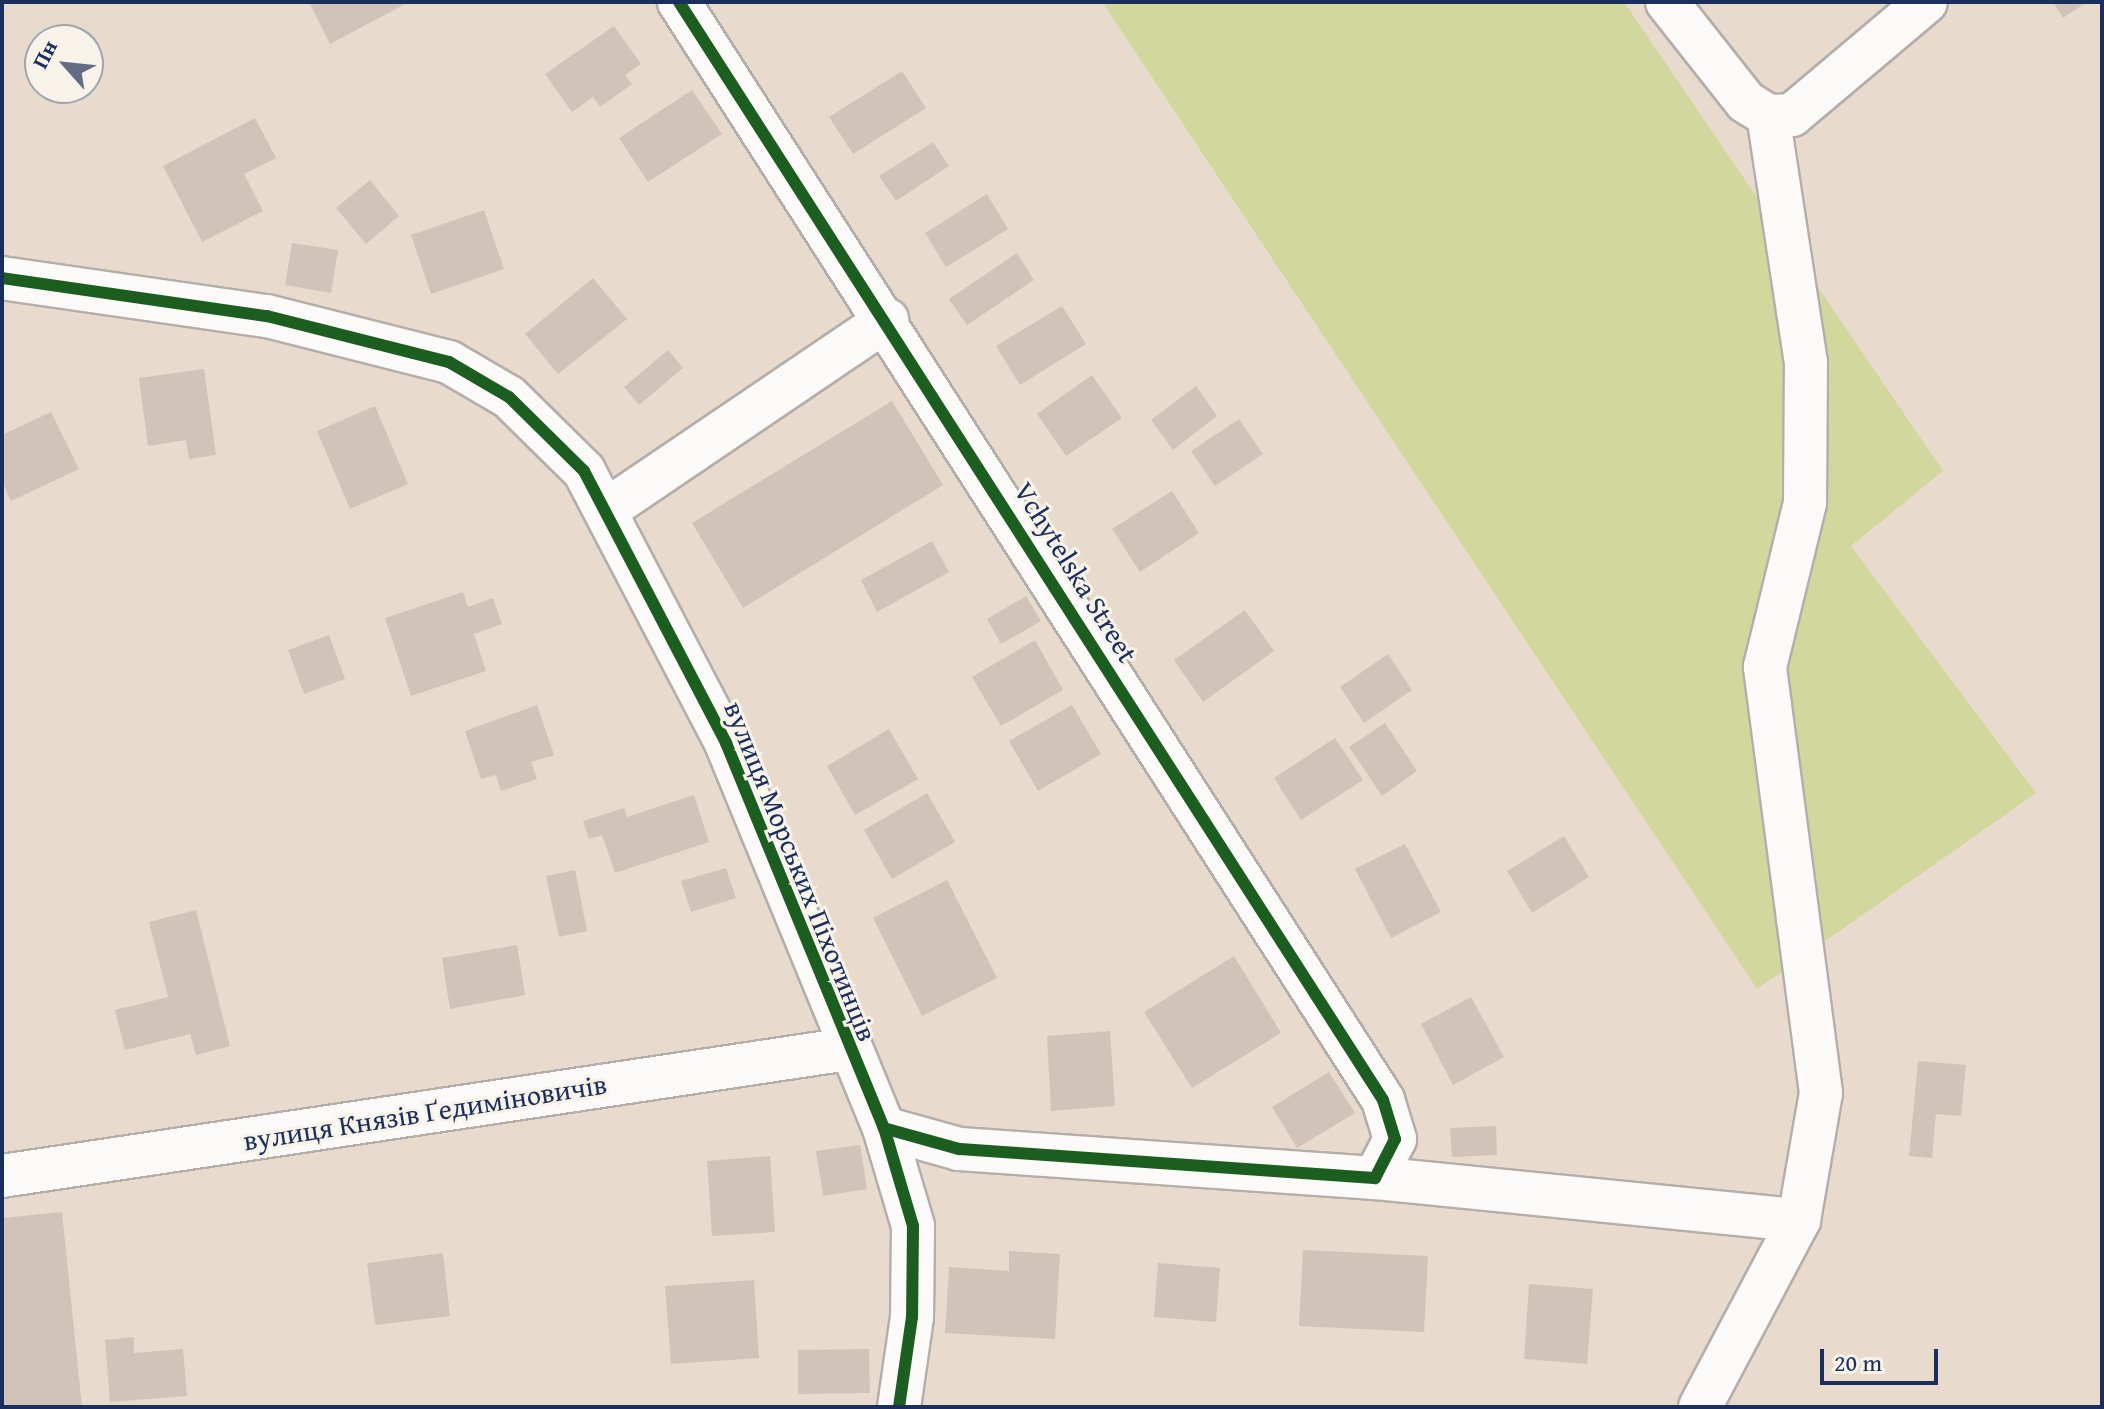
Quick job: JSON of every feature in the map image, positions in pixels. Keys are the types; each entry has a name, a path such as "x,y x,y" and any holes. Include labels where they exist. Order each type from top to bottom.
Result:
{"street":[{"name":"Vchytelska Street","path":"679,2 887,320 1383,1100 1395,1139 1375,1178"},
{"path":"1667,2 1746,102 1768,116 1792,115 1926,2"},
{"path":"1700,1407 1799,1220 1821,1093 1765,667 1805,503 1806,363 1768,116"},
{"name":"вулиця Морських Піхотинців","path":"2,278 267,316 449,362 509,397 584,471 609,508 726,743 848,1049 884,1128 913,1226 912,1317 899,1407"},
{"path":"609,508 887,320"},
{"name":"вулиця Князів Ґедиміновичів","path":"2,1176 848,1049"},
{"path":"884,1128 959,1149 1375,1178 1799,1220"}],"green space":[{"path":"1102,2 1624,2 1943,471 1851,546 2036,793 1757,989"}],"building":[{"path":"309,2 409,2 330,44"},
{"path":"2053,2 2087,2 2063,18"},
{"path":"614,26 641,64 625,75 632,84 600,107 593,97 572,112 545,74"},
{"path":"902,71 926,108 853,154 829,117"},
{"path":"692,90 722,134 648,182 619,138"},
{"path":"255,118 276,158 244,174 263,211 202,242 163,166"},
{"path":"933,142 949,166 896,201 879,176"},
{"path":"370,180 399,216 366,244 336,208"},
{"path":"987,194 1008,229 946,267 925,233"},
{"path":"484,210 504,269 431,294 411,235"},
{"path":"292,243 338,250 331,293 285,285"},
{"path":"1017,253 1034,280 967,325 949,299"},
{"path":"593,278 627,319 558,374 525,334"},
{"path":"1062,306 1086,344 1020,385 996,346"},
{"path":"668,350 683,368 639,405 624,387"},
{"path":"204,369 216,455 189,459 186,440 148,446 139,378"},
{"path":"1092,375 1122,418 1066,456 1037,414"},
{"path":"1196,386 1217,416 1173,450 1151,420"},
{"path":"892,401 943,485 743,608 692,523"},
{"path":"375,406 408,484 350,509 317,431"},
{"path":"51,412 79,469 11,501 2,481 2,435"},
{"path":"1239,419 1263,454 1215,486 1191,451"},
{"path":"1172,491 1199,533 1140,572 1112,529"},
{"path":"932,541 949,572 877,612 861,580"},
{"path":"463,592 468,607 493,598 502,624 474,634 486,671 411,696 385,618"},
{"path":"1026,596 1041,621 1001,644 987,619"},
{"path":"1245,610 1274,651 1203,702 1174,660"},
{"path":"329,635 345,679 304,694 288,650"},
{"path":"1035,640 1063,690 1001,726 972,677"},
{"path":"1388,654 1412,690 1364,723 1340,687"},
{"path":"537,705 554,755 531,762 537,779 501,791 496,775 481,779 465,731"},
{"path":"1072,705 1101,754 1038,791 1009,741"},
{"path":"1385,723 1417,771 1382,796 1349,747"},
{"path":"889,729 918,779 855,815 827,766"},
{"path":"1335,738 1363,780 1301,820 1274,778"},
{"path":"927,793 955,842 892,879 864,830"},
{"path":"694,795 709,842 615,873 602,835 589,839 583,821 624,808 627,817"},
{"path":"1564,836 1589,877 1532,913 1507,871"},
{"path":"1405,844 1441,912 1391,938 1355,869"},
{"path":"726,868 736,898 691,912 681,881"},
{"path":"575,870 587,931 559,937 546,876"},
{"path":"947,880 997,978 922,1016 873,918"},
{"path":"196,910 230,1046 196,1055 190,1034 125,1050 115,1010 168,997 149,922"},
{"path":"517,945 525,995 450,1009 442,958"},
{"path":"1234,956 1281,1033 1192,1088 1144,1012"},
{"path":"1471,997 1504,1057 1453,1085 1421,1024"},
{"path":"1110,1031 1115,1106 1051,1111 1047,1036"},
{"path":"1918,1061 1966,1065 1961,1116 1936,1114 1932,1158 1909,1156"},
{"path":"1329,1072 1355,1113 1297,1148 1272,1107"},
{"path":"1496,1126 1497,1155 1452,1157 1450,1128"},
{"path":"860,1145 867,1189 823,1196 816,1151"},
{"path":"770,1156 775,1232 712,1236 707,1161"},
{"path":"62,1212 82,1407 2,1407 2,1218"},
{"path":"1303,1250 1428,1256 1424,1332 1299,1326"},
{"path":"1009,1251 1060,1254 1055,1339 945,1333 949,1267 1009,1271"},
{"path":"443,1253 450,1316 375,1325 367,1263"},
{"path":"1158,1263 1220,1268 1216,1322 1154,1317"},
{"path":"754,1280 759,1358 671,1364 665,1286"},
{"path":"1529,1284 1593,1289 1587,1364 1524,1359"},
{"path":"134,1337 134,1353 183,1349 187,1396 110,1402 105,1340"},
{"path":"869,1349 870,1393 798,1394 798,1350"}],"cycle path":[{"path":"679,2 1383,1100 1395,1139 1375,1178 959,1149 884,1128"},
{"path":"2,278 267,316 449,362 509,397 584,471 726,743 884,1128 913,1226 912,1317 899,1407"}]}
